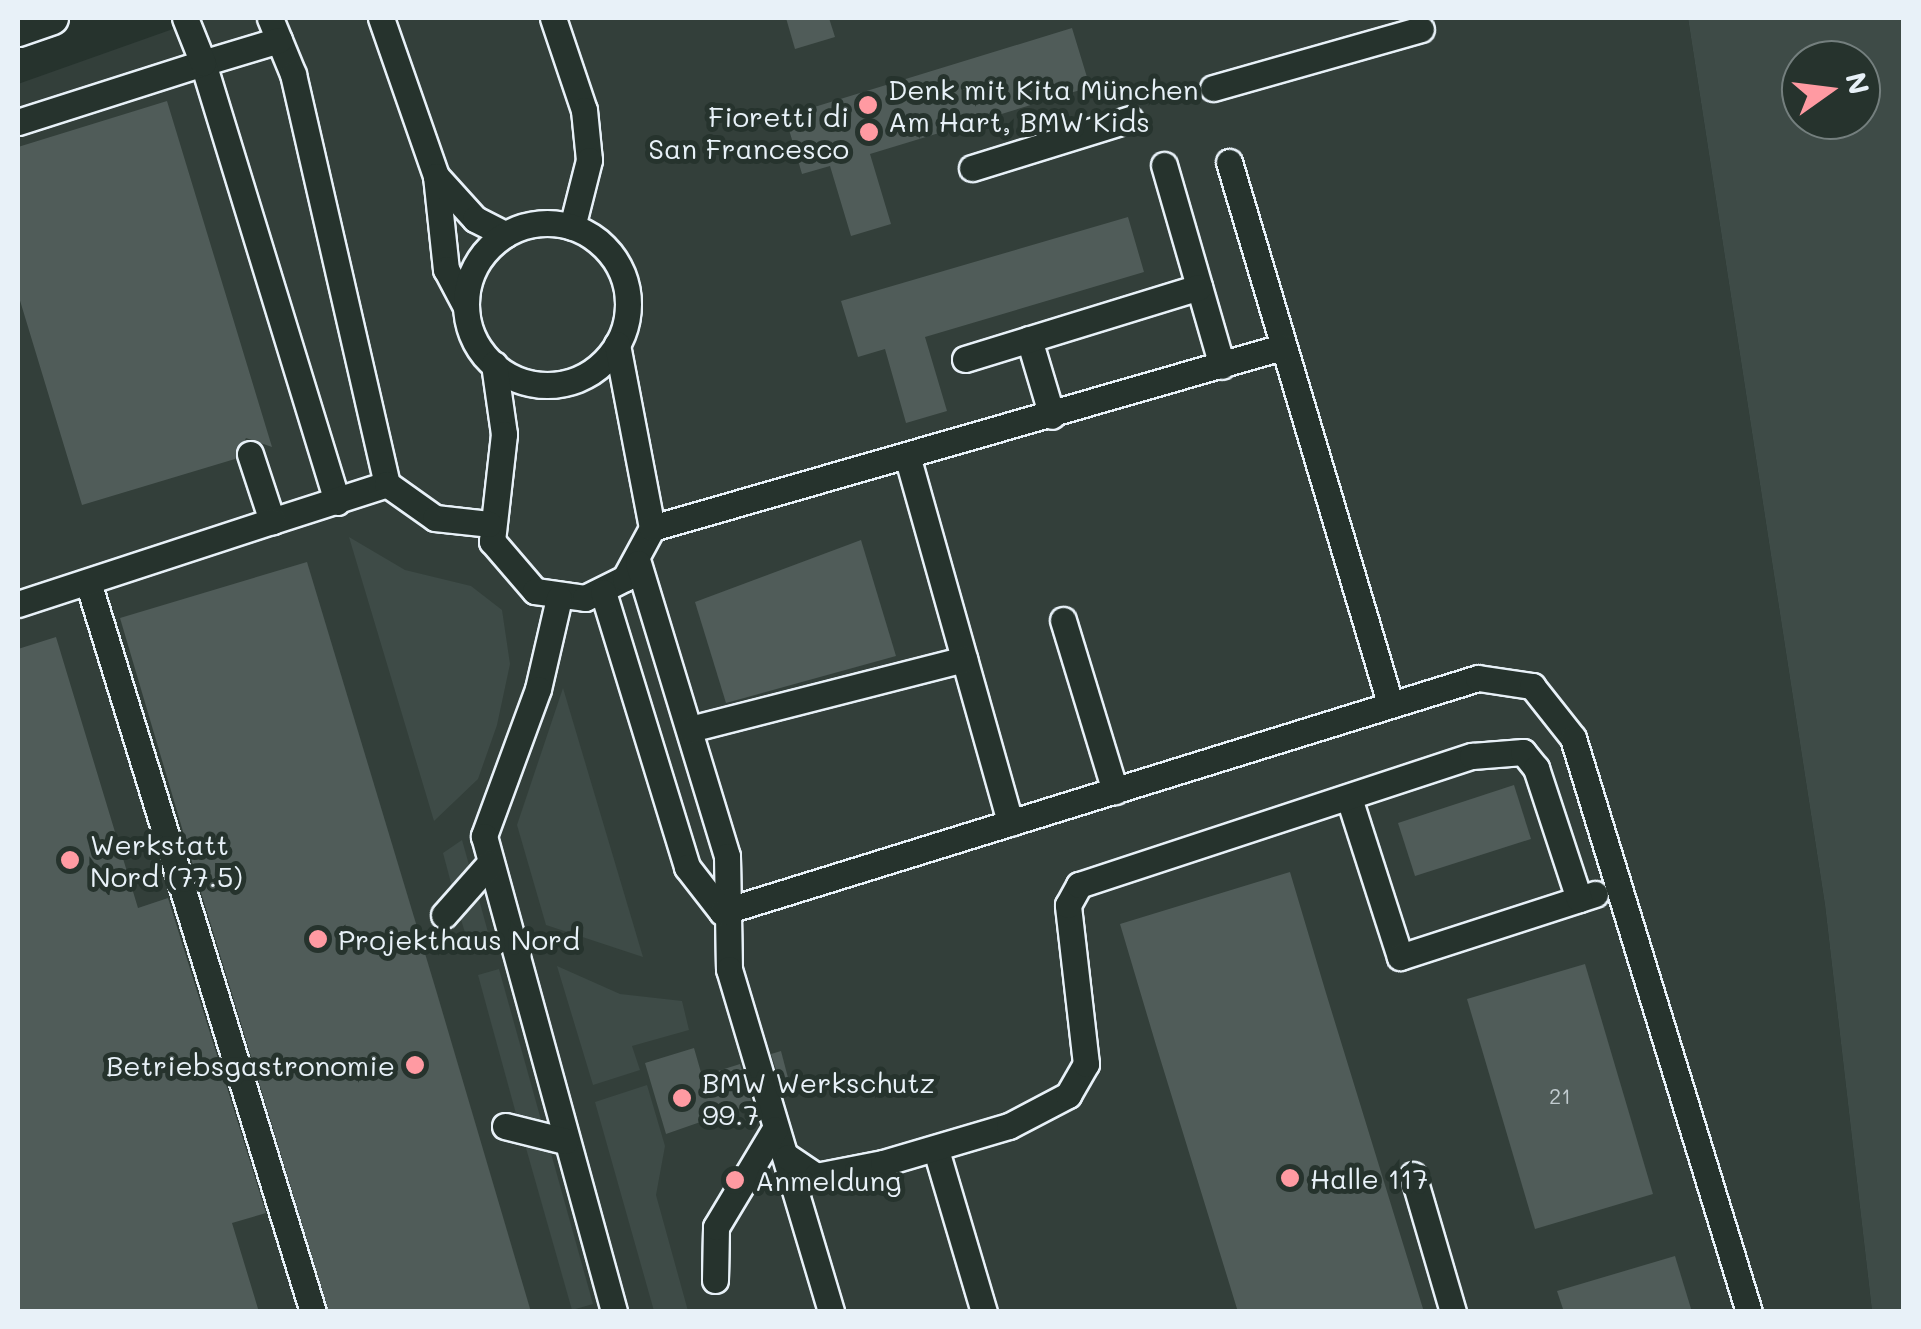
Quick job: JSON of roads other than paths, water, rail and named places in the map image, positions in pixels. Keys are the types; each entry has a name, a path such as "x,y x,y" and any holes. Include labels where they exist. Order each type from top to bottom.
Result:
{"main road":[{"path":"18,30 52,18"}],"street":[{"path":"186,18 338,502"},
{"path":"381,18 436,176 439,243 494,364 504,434 488,524 508,570 559,598 603,592 638,563 652,528 617,344"},
{"path":"552,18 584,110 589,160 572,227"},
{"path":"18,122 146,94 274,29 387,484 435,518 488,524"},
{"path":"1213,88 1421,29"},
{"path":"972,168 1130,119"},
{"path":"1229,162 1390,704"},
{"path":"1164,166 1222,366"},
{"path":"436,176 475,219 505,234"},
{"path":"466,307 476,266 505,234 541,223 572,227 620,268 628,306 617,344 596,368 560,384 525,382 494,364"},
{"path":"965,359 1199,288"},
{"path":"1029,339 1052,416"},
{"path":"652,528 908,459 1282,348"},
{"path":"250,454 272,521"},
{"path":"908,459 1010,822"},
{"path":"18,604 387,484"},
{"path":"638,563 727,856 722,912 775,1130 788,1158 831,1312"},
{"path":"88,582 314,1312"},
{"path":"603,592 687,867 722,912"},
{"path":"559,598 538,689 484,836 614,1312"},
{"path":"1062,620 1115,791"},
{"path":"690,729 964,659"},
{"path":"722,912 1478,678 1532,686 1554,704 1573,738 1614,888 1749,1312"},
{"path":"788,1158 816,1176 936,1150 1009,1126 1068,1095 1082,1076 1068,905 1079,885 1472,756 1523,752 1579,899"},
{"path":"1349,798 1400,957 1614,888"},
{"path":"444,915 490,863"},
{"path":"505,1126 565,1140"},
{"path":"715,1280 716,1227 775,1130"},
{"path":"936,1150 984,1312"},
{"path":"1413,1175 1453,1312"}],"place":[{"name":"Denk mit Kita München Am Hart, BMW Kids","path":"868,105"},
{"name":"Fioretti di San Francesco","path":"869,132"},
{"name":"Werkstatt Nord (77.5)","path":"70,860"},
{"name":"Projekthaus Nord","path":"318,939"},
{"name":"Betriebsgastronomie","path":"415,1065"},
{"name":"BMW Werkschutz 99.7","path":"682,1098"},
{"name":"Halle 117","path":"1290,1178"},
{"name":"Anmeldung","path":"735,1180"}]}
